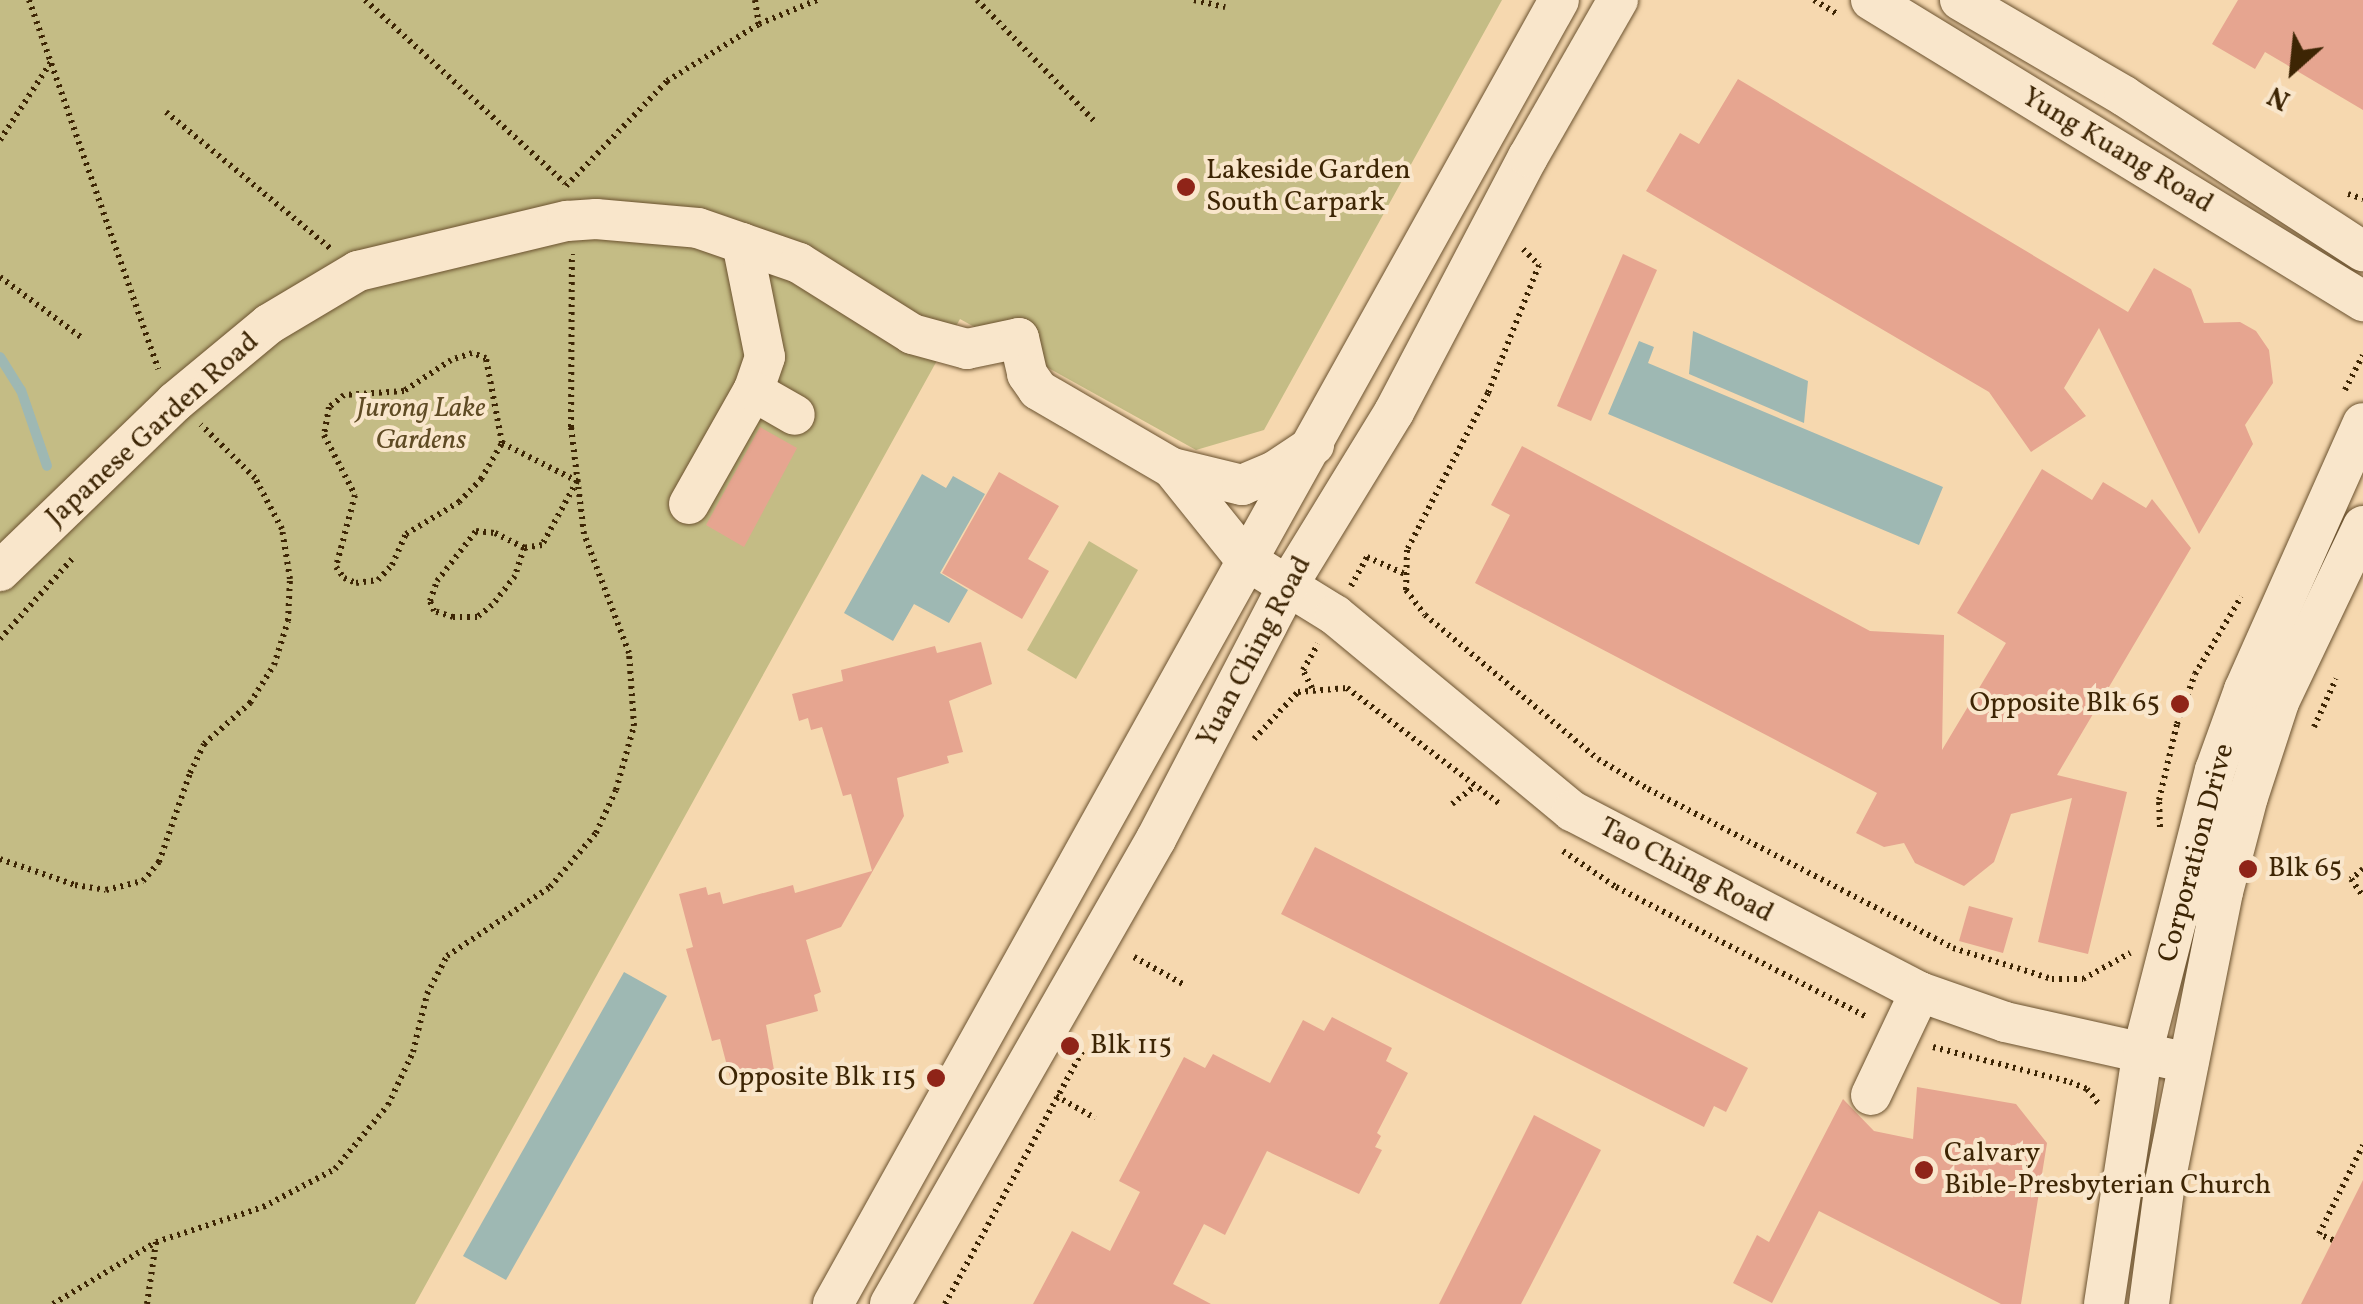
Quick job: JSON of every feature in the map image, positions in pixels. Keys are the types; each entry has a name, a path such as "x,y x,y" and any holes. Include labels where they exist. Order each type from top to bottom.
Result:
{"street":[{"name":"Yuan Ching Road","path":"832,1304 1560,0"},
{"name":"Yuan Ching Road","path":"890,1304 1156,838 1288,585 1394,412 1528,157 1618,0"},
{"name":"Yung Kuang Road","path":"1871,0 2363,301"},
{"name":"Yung Kuang Road","path":"1960,0 2124,96 2363,251"},
{"name":"Japanese Garden Road","path":"0,570 175,402 269,324 358,271 596,218 698,228 799,263 912,334 967,349 1018,338 1027,374 1038,390 1172,468 1242,485 1275,471 1314,445"},
{"path":"689,504 754,391 765,357 742,243"},
{"path":"754,391 796,415"},
{"name":"Corporation Drive","path":"2104,1304 2143,1050 2215,770 2244,690 2363,423"},
{"name":"Japanese Garden Road","path":"1172,468 1246,560"},
{"name":"Corporation Drive","path":"2149,1304 2165,1182 2188,1064 2224,892 2260,754 2279,702 2363,526"},
{"name":"Tao Ching Road","path":"1246,560 1334,615 1572,811 1920,992 2006,1022 2143,1050 2188,1064"},
{"path":"1870,1094 1920,992"}],"path":[{"path":"0,859 75,886 106,890 143,881 160,862 204,744 250,704 274,665 288,607 290,578 282,529 255,478 166,392 29,0"},
{"path":"365,0 566,184"},
{"path":"376,0 379,12"},
{"path":"754,0 759,24"},
{"path":"977,0 1096,124"},
{"path":"1194,0 1225,7"},
{"path":"0,140 51,61"},
{"path":"166,112 358,271"},
{"path":"1529,236 1522,252 1540,264 1488,393 1407,550 1406,590 1425,616 1598,759 1648,790 1953,948 2052,979 2083,979 2122,960 2138,946"},
{"path":"53,1304 156,1242 263,1208 335,1169 388,1105 413,1052 427,994 447,956 550,886 596,833 616,790 634,726 629,654 584,534 577,482 571,427 572,248"},
{"path":"0,278 82,338"},
{"path":"472,353 486,358 502,443 481,479 459,502 406,534 392,566 378,580 344,578 336,567 355,496 324,435 328,407 344,395 404,391 451,360 472,353"},
{"path":"502,443 577,482"},
{"path":"524,548 515,576 477,617 452,617 434,610 430,600 437,581 476,531 495,533 524,548 542,545 577,482"},
{"path":"1247,751 1269,717 1298,692 1346,688 1505,808"},
{"path":"1452,804 1475,786"},
{"path":"1550,842 1616,888 1902,1035 1959,1056 2070,1082 2087,1090 2102,1109"},
{"path":"2363,870 2351,879 2363,896"},
{"path":"1126,973 1143,941"},
{"path":"1134,958 1183,984"},
{"path":"945,1304 1091,1034"},
{"path":"1020,1076 1095,1118"},
{"path":"2332,1240 2319,1234 2363,1146"},
{"path":"148,1304 156,1242"}],"green space":[{"name":"Jurong Lake Gardens","path":"0,0 1502,0 1264,430 1196,450 960,319 415,1304 0,1304"},
{"path":"1089,541 1138,570 1076,679 1027,650"}],"water":[{"path":"1693,331 1808,381 1804,423 1689,374"},
{"path":"1639,341 1654,347 1648,363 1943,487 1919,545 1608,414"},
{"path":"922,474 946,488 953,476 985,494 940,573 968,590 949,623 914,604 893,641 844,613"},
{"path":"624,972 667,996 506,1280 463,1256"}],"building":[{"path":"2238,0 2363,0 2363,110 2265,52 2255,69 2212,44"},
{"path":"1738,79 2128,312 2154,268 2191,289 2204,323 2240,322 2256,331 2269,350 2273,383 2245,425 2253,444 2199,534 2099,328 2064,388 2086,416 2031,452 1989,392 1646,191 1680,133 1699,144"},
{"path":"1623,254 1657,270 1591,421 1557,406"},
{"path":"760,427 797,448 744,547 706,525"},
{"path":"1522,446 1870,631 1944,635 1942,750 2006,643 1957,613 2042,469 2092,500 2103,482 2146,508 2152,499 2191,548 2057,775 2127,792 2088,954 2038,942 2072,798 2011,814 1994,862 1964,886 1915,863 1904,843 1884,847 1856,833 1877,793 1475,583 1510,515 1491,505"},
{"path":"999,472 1059,506 1028,559 1049,571 1022,619 942,573"},
{"path":"981,642 992,684 949,701 963,752 947,756 949,763 897,778 904,816 841,927 806,940 821,992 814,995 818,1011 766,1025 774,1070 731,1081 720,1039 712,1041 686,949 693,947 679,894 706,887 708,895 720,892 723,904 793,885 795,893 872,871 851,794 843,796 822,727 811,730 808,718 799,721 792,694 843,681 841,670 935,646 937,653"},
{"path":"1315,847 1748,1068 1726,1112 1714,1106 1704,1127 1281,914"},
{"path":"1969,906 2013,918 2003,953 1959,941"},
{"path":"1332,1017 1392,1048 1386,1061 1408,1073 1377,1133 1381,1136 1375,1147 1382,1150 1359,1194 1267,1151 1225,1235 1204,1224 1173,1284 1211,1304 1033,1304 1072,1231 1110,1251 1140,1192 1119,1181 1184,1057 1205,1068 1213,1054 1270,1083 1303,1020 1324,1031"},
{"name":"Calvary Bible-Presbyterian Church","path":"1917,1087 2016,1104 2047,1143 2021,1304 2001,1304 1819,1211 1772,1303 1733,1283 1757,1235 1769,1242 1843,1099 1874,1131 1913,1139"},
{"path":"1534,1115 1601,1150 1521,1304 1439,1304"},
{"path":"2363,1180 2363,1304 2301,1304"}],"waterway":[{"path":"0,357 21,390 47,466"}],"place":[{"name":"Lakeside Garden South Carpark","path":"1186,187"},
{"name":"Opposite Blk 65","path":"2180,704"},
{"name":"Blk 65","path":"2248,869"},
{"name":"Blk 115","path":"1070,1046"},
{"name":"Opposite Blk 115","path":"936,1078"},
{"name":"Calvary Bible-Presbyterian Church","path":"1924,1170"}]}
